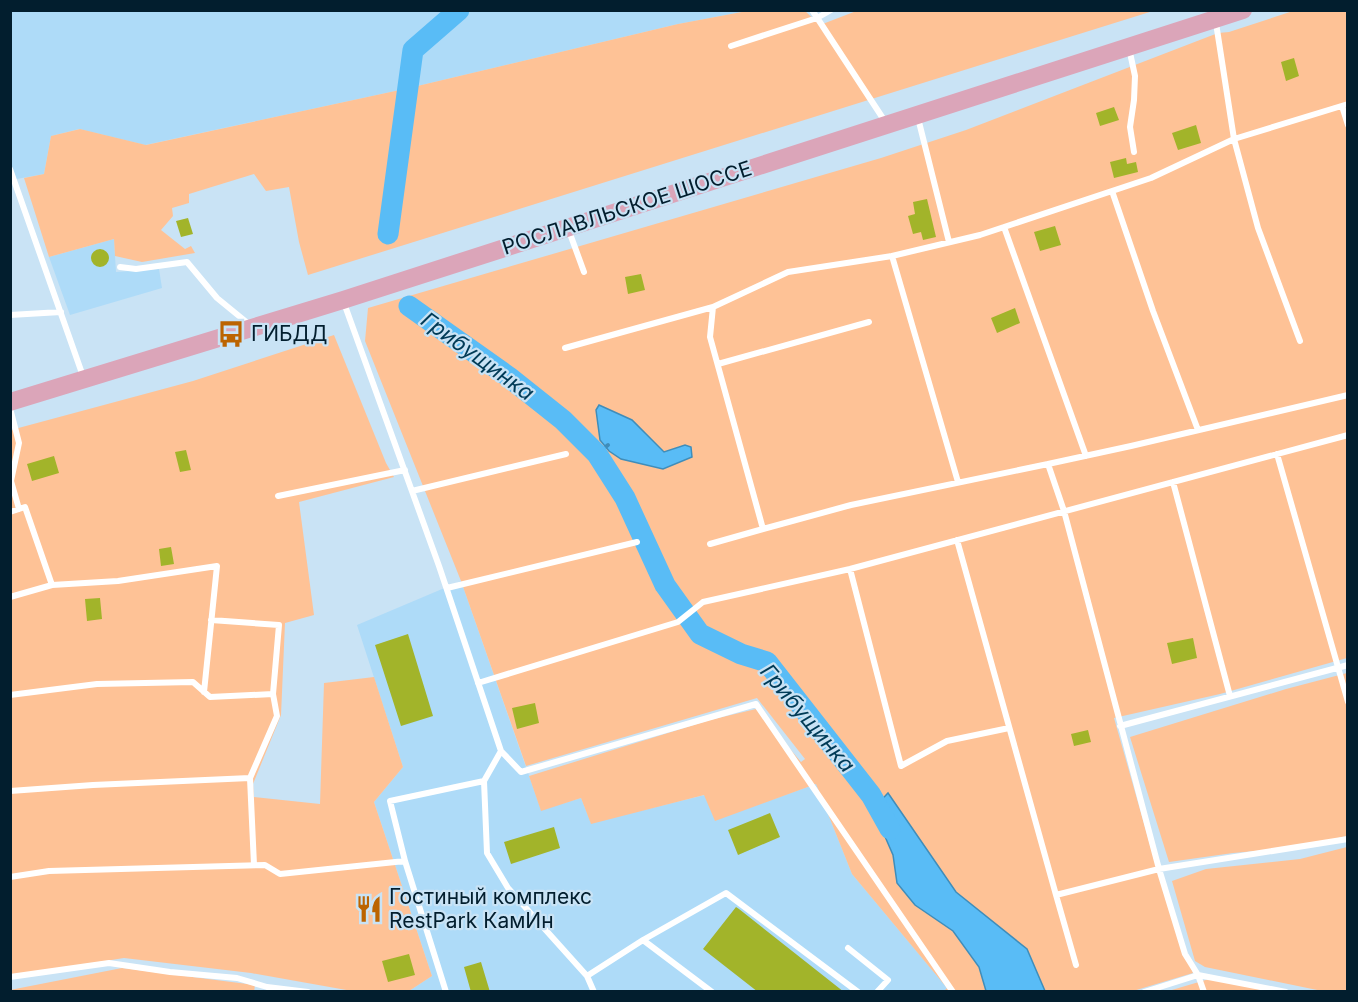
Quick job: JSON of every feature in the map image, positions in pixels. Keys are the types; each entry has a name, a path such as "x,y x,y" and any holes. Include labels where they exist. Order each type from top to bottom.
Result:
{"main road":[{"name":"РОСЛАВЛЬСКОЕ ШОССЕ","path":"10,402 343,300 1243,10"}],"lane":[{"path":"812,10 888,125"},
{"path":"731,46 817,18 831,10"},
{"path":"1215,19 1234,139 1258,228 1300,341"},
{"path":"1129,47 1135,76 1130,127 1134,152"},
{"path":"565,348 713,307 788,272 892,256 1004,227 1151,178 1234,139 1345,105 1347,125"},
{"path":"917,115 949,242"},
{"path":"10,169 85,379"},
{"path":"1112,191 1153,311 1198,430"},
{"path":"1004,227 1086,456"},
{"path":"567,228 584,272"},
{"path":"892,256 958,482"},
{"path":"120,267 144,268 187,262 217,298 253,327"},
{"path":"343,300 447,588 501,751 521,772 756,704 953,992"},
{"path":"713,307 710,337 763,529"},
{"path":"10,315 61,312"},
{"path":"718,364 869,322"},
{"path":"710,544 851,505 1086,456 1347,395"},
{"path":"10,408 19,443 11,481 18,509"},
{"path":"478,683 678,622 703,602 850,568 1347,435"},
{"path":"412,491 566,454"},
{"path":"1277,454 1339,667 1347,702"},
{"path":"1048,464 1064,511 1159,869 1185,954 1198,975 1204,992"},
{"path":"278,496 405,470"},
{"path":"1173,482 1230,696"},
{"path":"10,512 25,507 52,585"},
{"path":"957,540 1076,965"},
{"path":"447,588 636,542"},
{"path":"10,597 52,585 118,581 217,566 204,692"},
{"path":"850,568 901,766 946,741 1010,728"},
{"path":"211,620 279,625 273,694 277,716 250,778 254,865"},
{"path":"1120,726 1347,665"},
{"path":"10,694 97,684 193,682 210,697 273,694"},
{"path":"501,751 484,781 487,853 508,888 587,976 594,992"},
{"path":"10,791 250,778"},
{"path":"446,992 405,861 390,801 484,781"},
{"path":"1056,895 1159,869 1347,839"},
{"path":"10,877 49,871 254,865 265,865 280,874 405,861"},
{"path":"587,976 643,940 726,892 858,992"},
{"path":"643,940 712,992"},
{"path":"848,948 888,980 877,992"},
{"path":"10,977 109,963 170,972 237,978 260,988 308,992"},
{"path":"1144,992 1198,975 1286,992"}],"shaded area":[{"path":"859,10 1153,11 308,275 299,242 289,187 266,191 254,174 189,194 189,203 172,208 173,216 161,230 185,249 191,246 195,253 142,262 115,256 114,239 49,257 24,178 44,174 51,136 80,129 146,145 409,88 678,24 747,11 805,11 820,25"},
{"path":"11,11 747,11 678,24 409,88 145,145 79,129 51,136 44,174 11,180"},
{"path":"1293,11 1347,11 1347,658 1220,694 1114,718 1156,866 1193,973 1133,991 1045,991 1027,949 956,892 937,866 873,809 893,855 897,883 915,905 953,931 979,967 986,991 944,991 947,988 852,874 816,784 715,821 704,795 591,824 581,798 541,811 529,776 710,720 756,709 801,762 805,759 757,698 526,766 461,581 365,341 368,308 881,158 966,130 1218,33 1229,32"},
{"path":"114,239 116,272 159,269 162,288 70,315 49,257"},
{"path":"334,335 386,463 394,477 299,502 314,615 285,623 281,715 253,784 254,797 320,804 324,683 374,677 403,767 374,802 432,976 409,991 352,991 251,973 124,958 11,976 11,430 193,381"},
{"path":"461,581 541,810 581,798 591,823 705,795 715,820 816,784 852,874 948,989 944,992 409,991 432,976 374,802 403,767 357,625"},
{"path":"1347,673 1347,836 1298,847 1169,862 1130,737 1286,689"},
{"path":"1347,847 1347,991 1322,991 1205,967 1195,961 1172,881 1206,869 1300,859"},
{"path":"122,968 255,985 254,992 11,992 10,990"},
{"path":"1209,979 1280,992 1165,992"}],"water":[{"path":"599,405 632,420 664,452 685,445 691,447 692,457 663,469 621,459 609,451 600,440 596,410"},
{"path":"888,793 956,892 1027,949 1045,991 986,991 979,967 953,931 915,905 897,883 893,855 873,809"}],"building":[{"path":"1294,58 1299,76 1286,81 1281,62"},
{"path":"1114,107 1119,120 1100,126 1096,113"},
{"path":"1196,125 1201,143 1178,150 1172,133"},
{"path":"1126,158 1127,164 1136,162 1138,172 1114,178 1110,162"},
{"path":"927,199 936,237 923,240 921,232 913,234 908,216 915,214 913,202"},
{"path":"188,218 193,234 181,237 176,221"},
{"path":"1055,226 1061,245 1040,251 1034,232"},
{"path":"100,249 106,252 109,258 106,264 100,267 94,264 91,258 94,252"},
{"path":"641,274 645,290 628,294 625,277"},
{"path":"1015,308 1020,323 997,333 991,318"},
{"path":"186,450 191,470 180,472 175,452"},
{"path":"54,456 59,473 32,481 27,464"},
{"path":"171,547 174,564 161,566 159,549"},
{"path":"100,598 102,619 87,621 85,599"},
{"path":"408,634 433,716 401,726 375,645"},
{"path":"1193,638 1197,658 1172,664 1167,643"},
{"path":"535,703 539,723 517,729 512,708"},
{"path":"1088,730 1091,742 1074,746 1071,734"},
{"path":"770,813 780,837 738,855 728,830"},
{"path":"554,827 560,848 511,864 504,842"},
{"path":"736,907 844,992 758,992 703,949"},
{"path":"409,954 415,975 388,982 382,961"},
{"path":"481,962 490,992 471,992 464,967"}],"waterway":[{"name":"Грибущинка","path":"388,234 413,50 459,10"},
{"name":"Грибущинка","path":"409,306 509,377 563,420 597,454 625,498 665,585 700,634 741,654 767,662 871,795 890,829"},
{"path":"597,454 608,445"}],"place":[{"name":"ГИБДД","path":"231,334"},
{"name":"Гостиный комплекс RestPark КамИн","path":"369,909"}]}
